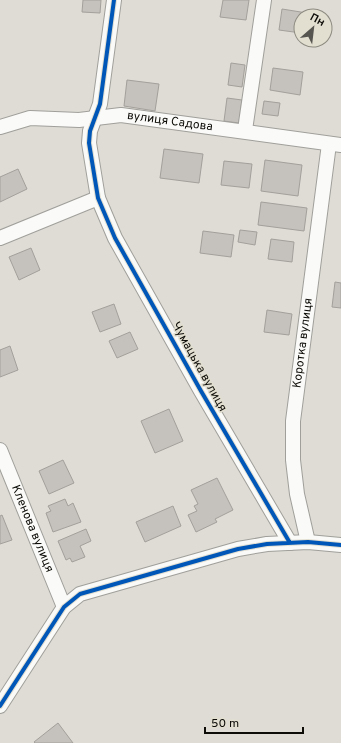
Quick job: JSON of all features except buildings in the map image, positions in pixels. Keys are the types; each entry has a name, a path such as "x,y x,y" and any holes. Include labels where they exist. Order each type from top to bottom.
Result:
{"street":[{"name":"Чумацька вулиця","path":"114,0 100,104 90,131 89,142 98,198 116,238 201,391 290,543"},
{"path":"245,130 264,0"},
{"name":"вулиця Садова","path":"0,127 30,118 79,120 121,114 245,130 335,145"},
{"name":"Коротка вулиця","path":"308,542 297,494 293,460 293,421 335,145"},
{"path":"0,238 98,198"},
{"name":"Кленова вулиця","path":"0,450 64,607"},
{"path":"0,706 64,607 80,594 238,549 267,544 308,542 341,545"}],"cycle path":[{"path":"114,0 100,104 90,131 89,143 98,198 115,238 201,391 290,543"},
{"path":"0,706 64,607 80,594 238,549 267,544 308,542 341,545"}]}
